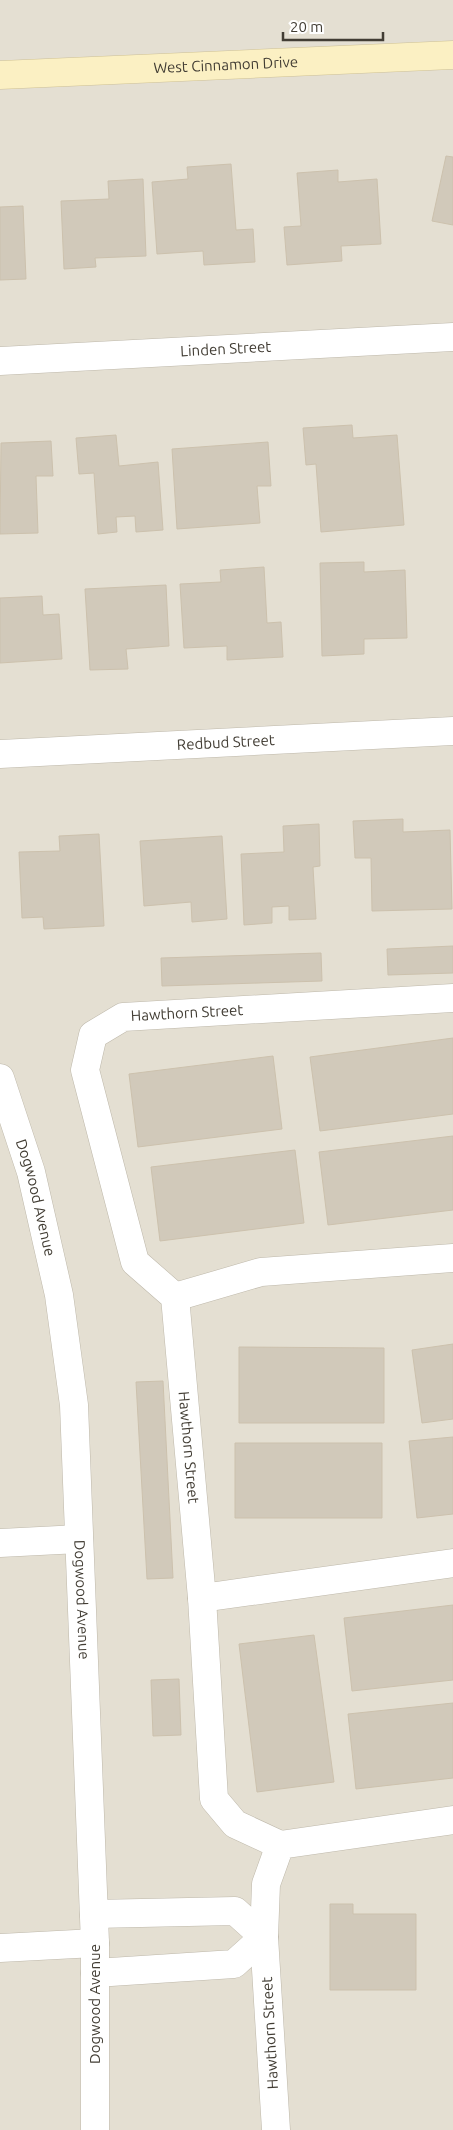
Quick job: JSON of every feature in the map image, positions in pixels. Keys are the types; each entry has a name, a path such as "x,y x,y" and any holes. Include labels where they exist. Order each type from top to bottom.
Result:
{"main road":[{"name":"West Cinnamon Drive","path":"0,75 453,55"}],"street":[{"name":"Linden Street","path":"0,361 453,337"},
{"name":"Redbud Street","path":"0,754 453,731"},
{"name":"Hawthorn Street","path":"276,2130 264,1937 266,1884 280,1845 235,1824 214,1799 202,1598 175,1296 135,1262 84,1070 92,1035 123,1017 453,998"},
{"name":"Dogwood Avenue","path":"0,1078 7,1121 31,1172 59,1295 74,1405 95,1943 95,2130"},
{"path":"175,1296 261,1272 453,1258"},
{"path":"0,1543 79,1539"},
{"path":"202,1598 453,1563"},
{"path":"280,1845 453,1820"},
{"path":"94,1914 235,1911 264,1937 234,1964 95,1973"},
{"path":"0,1948 95,1943"}],"shaded area":[{"path":"0,0 453,0 453,2130 0,2130"}],"building":[{"path":"446,156 453,157 453,225 432,221"},
{"path":"231,164 236,230 253,229 255,262 204,265 203,251 157,254 152,182 188,179 187,167"},
{"path":"338,170 338,182 377,179 381,244 341,246 342,261 287,265 284,227 301,226 297,173"},
{"path":"143,179 146,256 95,258 96,267 64,269 61,201 109,199 108,181"},
{"path":"23,206 26,279 0,280 0,207"},
{"path":"352,425 353,438 397,435 404,525 321,532 316,464 306,465 303,428"},
{"path":"116,435 119,466 158,462 163,530 136,532 135,516 116,517 117,532 98,534 94,473 79,474 76,438"},
{"path":"51,441 53,476 36,476 38,533 0,534 1,443"},
{"path":"268,442 271,486 257,486 260,523 177,529 172,449"},
{"path":"364,562 364,572 405,570 407,638 364,639 364,654 322,656 320,563"},
{"path":"264,567 267,623 281,622 283,657 227,660 227,646 184,648 180,584 221,582 220,570"},
{"path":"166,585 169,646 126,649 128,669 90,670 85,589"},
{"path":"42,596 43,615 59,614 62,659 0,663 0,598"},
{"path":"403,819 403,832 450,830 452,909 372,911 371,858 355,858 353,821"},
{"path":"319,824 320,866 313,867 316,919 289,920 289,906 272,907 272,923 244,925 241,854 284,852 283,826"},
{"path":"99,834 104,926 44,929 43,917 22,918 19,852 60,851 59,836"},
{"path":"222,836 227,919 192,922 191,902 144,906 140,841"},
{"path":"453,946 453,973 388,975 387,949"},
{"path":"321,953 322,981 162,986 161,958"},
{"path":"453,1038 453,1114 320,1131 310,1057"},
{"path":"273,1056 282,1129 138,1147 129,1074"},
{"path":"453,1136 453,1210 328,1225 319,1152"},
{"path":"295,1150 304,1223 160,1241 151,1167"},
{"path":"453,1344 453,1419 422,1423 412,1350"},
{"path":"239,1347 384,1348 384,1423 239,1423"},
{"path":"163,1381 173,1578 147,1579 136,1382"},
{"path":"453,1437 453,1514 417,1518 409,1441"},
{"path":"235,1443 382,1443 382,1518 235,1518"},
{"path":"453,1605 453,1680 352,1691 344,1618"},
{"path":"314,1635 334,1782 257,1792 239,1644"},
{"path":"179,1679 181,1735 153,1736 151,1680"},
{"path":"453,1703 453,1778 356,1789 348,1714"},
{"path":"330,1904 353,1904 353,1914 416,1914 416,1990 330,1990"}]}
